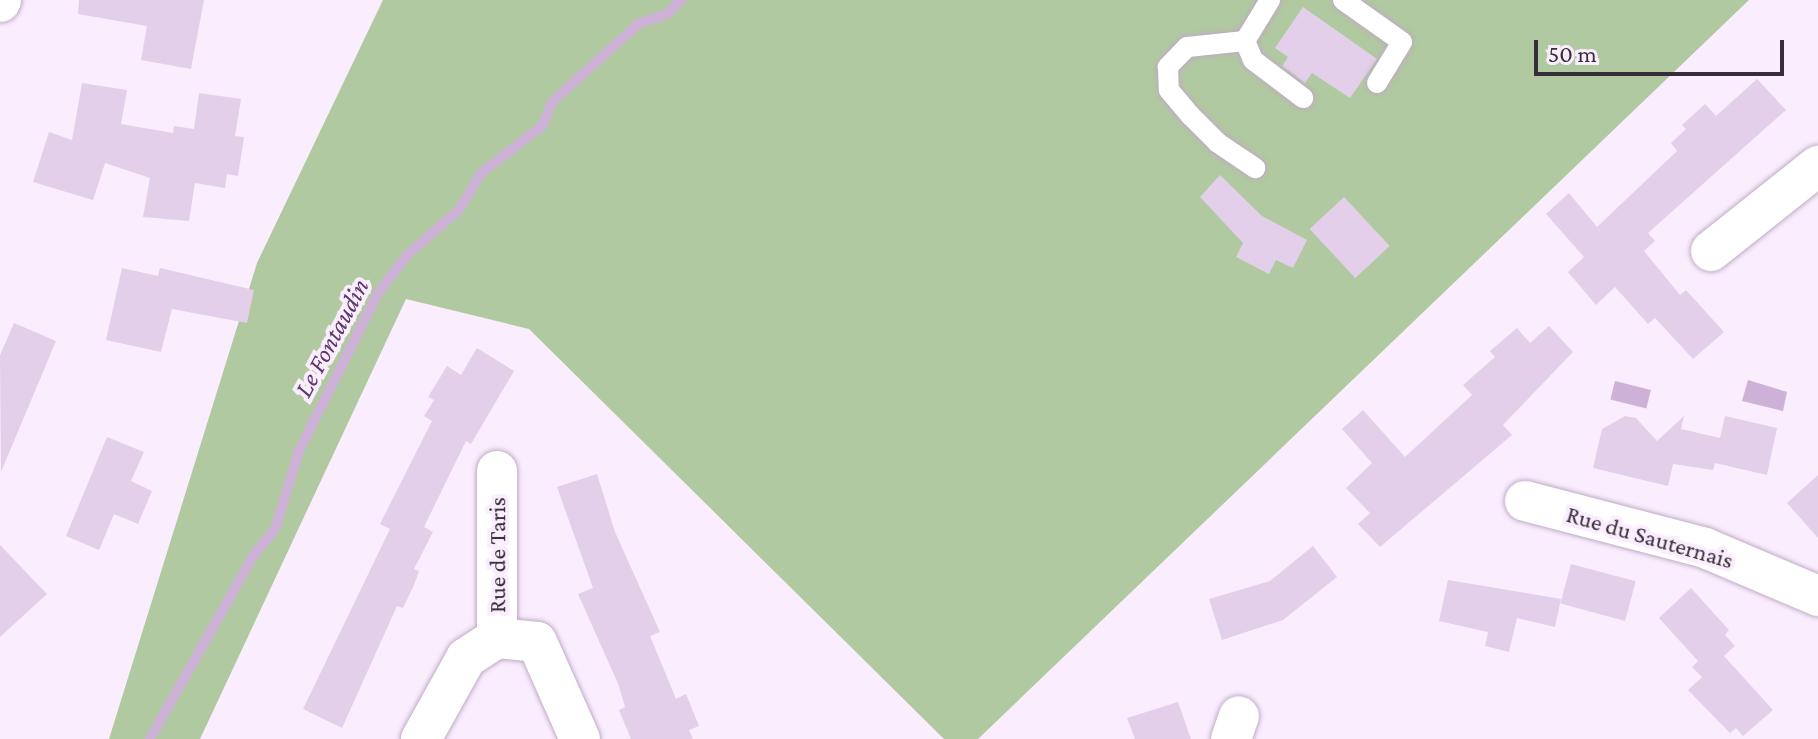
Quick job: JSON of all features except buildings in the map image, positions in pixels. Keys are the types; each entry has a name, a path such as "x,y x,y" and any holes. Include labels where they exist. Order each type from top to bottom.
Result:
{"street":[{"path":"1711,251 1818,166"},
{"name":"Rue de Taris","path":"497,471 497,638"},
{"name":"Rue du Sauternais","path":"1525,501 1705,548 1818,596"},
{"path":"421,739 466,658 497,638 537,642 580,739"}],"lane":[{"path":"1245,41 1270,0"},
{"path":"1343,0 1402,42 1377,83"},
{"path":"1245,41 1253,60 1303,98"},
{"path":"1245,41 1187,47 1168,67 1168,78 1169,90 1190,115 1218,143 1255,168"}],"green space":[{"path":"383,0 1749,0 978,739 944,739 529,329 406,299 200,739 109,739 257,263"}],"shaded area":[{"path":"1748,380 1787,392 1783,411 1742,401"},
{"path":"1615,381 1651,390 1646,408 1610,399"}],"waterway":[{"name":"Le Fontaudin","path":"150,739 253,556 275,529 299,451 378,293 408,254 459,210 481,173 542,126 552,102 638,24 667,14 681,0"}]}
